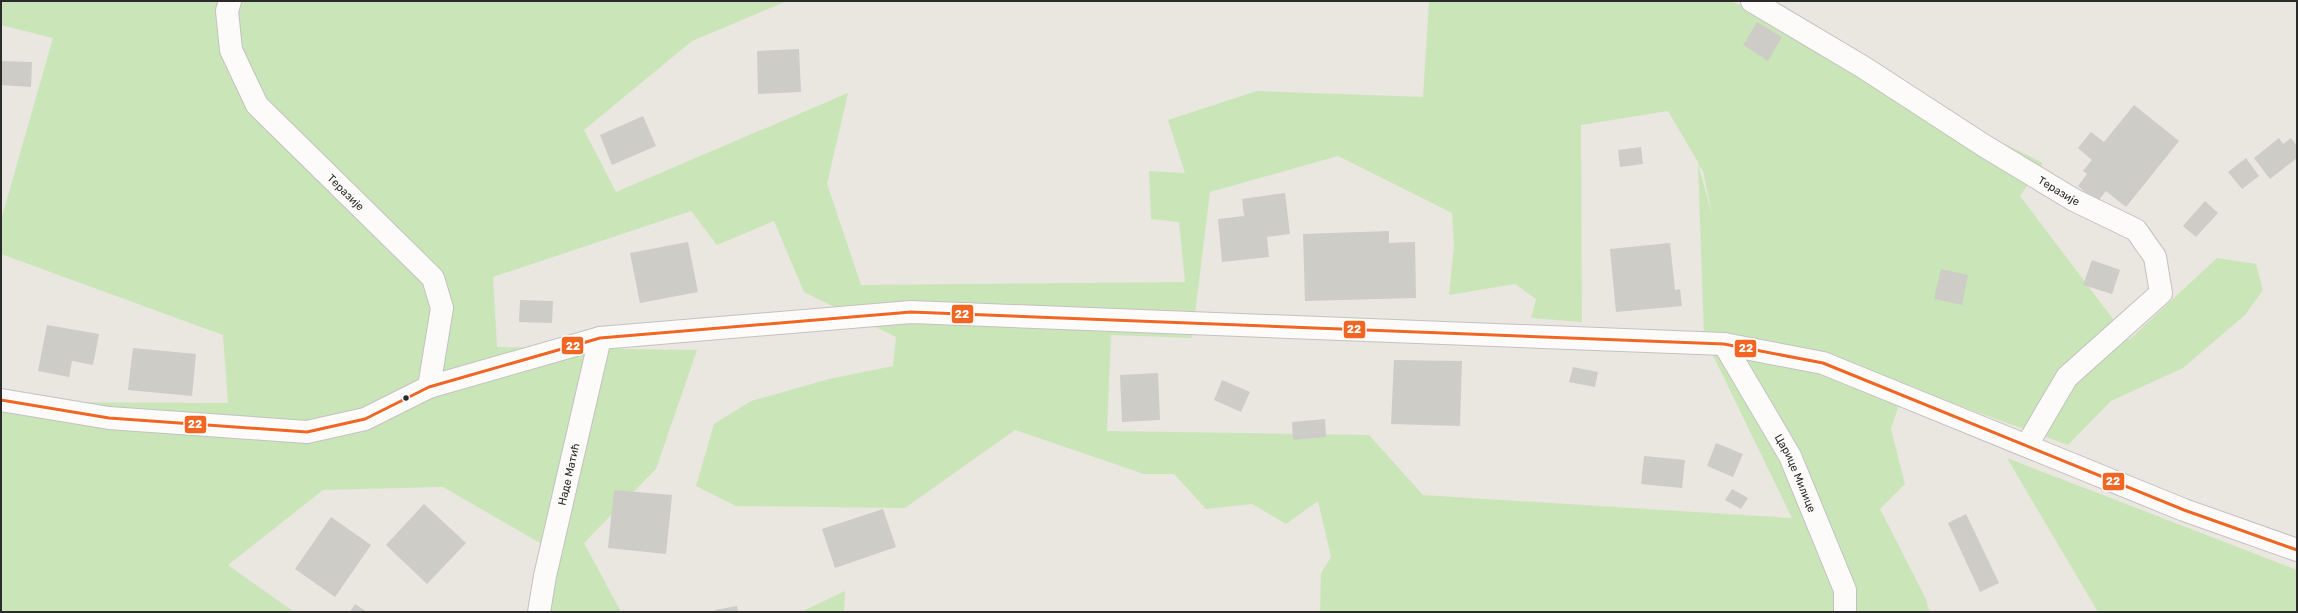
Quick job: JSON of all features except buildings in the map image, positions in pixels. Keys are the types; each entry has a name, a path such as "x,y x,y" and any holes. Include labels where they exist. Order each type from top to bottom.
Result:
{"street":[{"name":"Теразије","path":"230,1 227,11 231,50 257,105 433,278 442,308 429,387"},
{"name":"Теразије","path":"1752,1 1863,67 1983,145 2074,200 2136,230 2155,257 2161,293 2067,377 2027,445"},
{"path":"1,400 109,418 307,432 365,419 429,387 600,338 911,312 1724,344 1823,363 2184,510 2297,550"},
{"name":"Наде Матић","path":"539,612 545,576 600,338"},
{"name":"Царице Милице","path":"1724,344 1790,456 1845,590 1845,612"}],"green space":[{"path":"1,1 787,1 692,41 584,130 616,192 848,93 827,184 861,285 1185,282 1179,222 1151,219 1149,171 1185,173 1168,120 1257,91 1423,97 1429,1 1729,1 1746,7 1854,69 2043,163 2020,196 2129,340 2217,258 2256,264 2263,290 2245,315 2183,368 2111,401 2068,445 1905,386 1891,429 1905,484 1880,509 1926,599 1929,612 1320,612 1321,573 1331,557 1318,501 1286,524 1252,504 1206,509 1174,474 1144,474 1015,430 905,508 736,506 696,486 714,424 751,401 829,379 893,366 896,337 804,292 774,221 717,245 691,211 493,277 497,347 697,350 656,469 584,543 621,612 550,612 559,554 443,487 323,490 228,565 294,612 1,612 1,402 228,403 223,335 1,254 1,220 53,38 1,25","holes":["1668,111 1698,162 1704,337 1792,518 1423,495 1369,435 1107,431 1111,335 1192,338 1210,192 1338,156 1452,213 1454,245 1449,295 1515,284 1536,299 1531,318 1582,322 1581,125","1698,164 1703,171 1712,215"]},
{"path":"2007,458 2297,570 2297,612 2098,612"},
{"path":"845,591 844,612 801,612"}],"transit line":[{"name":"22","path":"1,400 109,418 307,432 365,419 429,387 600,338 911,312 1724,344 1823,363 2184,510 2297,550"}]}
